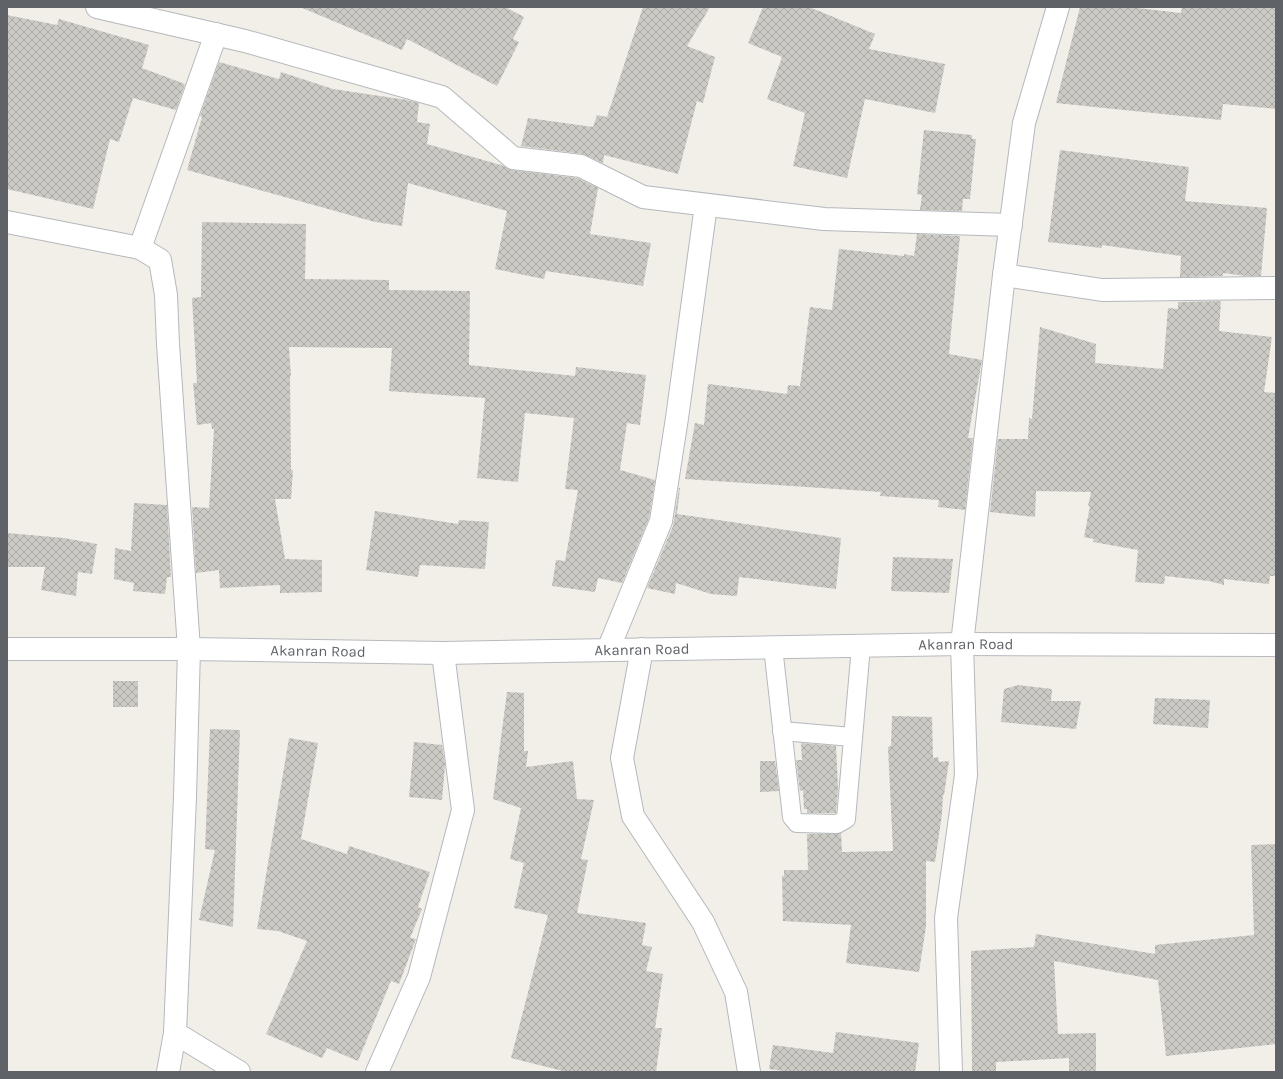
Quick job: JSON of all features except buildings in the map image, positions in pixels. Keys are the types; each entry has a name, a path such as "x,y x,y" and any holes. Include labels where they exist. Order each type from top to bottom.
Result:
{"street":[{"path":"97,7 245,41 442,97 513,158 581,166 643,197 824,220 1010,225"},
{"path":"951,1072 946,918 966,774 962,644 1004,275 1024,123 1058,7"},
{"path":"140,248 216,34"},
{"path":"608,650 661,521 677,418 706,205"},
{"path":"7,222 140,248 160,260 166,295 188,649 185,797 175,1033 168,1072"},
{"path":"1004,275 1102,290 1276,288"},
{"name":"Akanran Road","path":"7,649 188,649 443,653 962,644 1276,645"},
{"path":"642,650 622,758 633,816 703,922 736,992 749,1072"},
{"path":"378,1072 419,977 463,810 443,653"},
{"path":"175,1033 239,1072"}],"lane":[{"path":"773,647 792,817 797,823 837,824 846,819 861,646"},
{"path":"782,731 852,737"}]}
